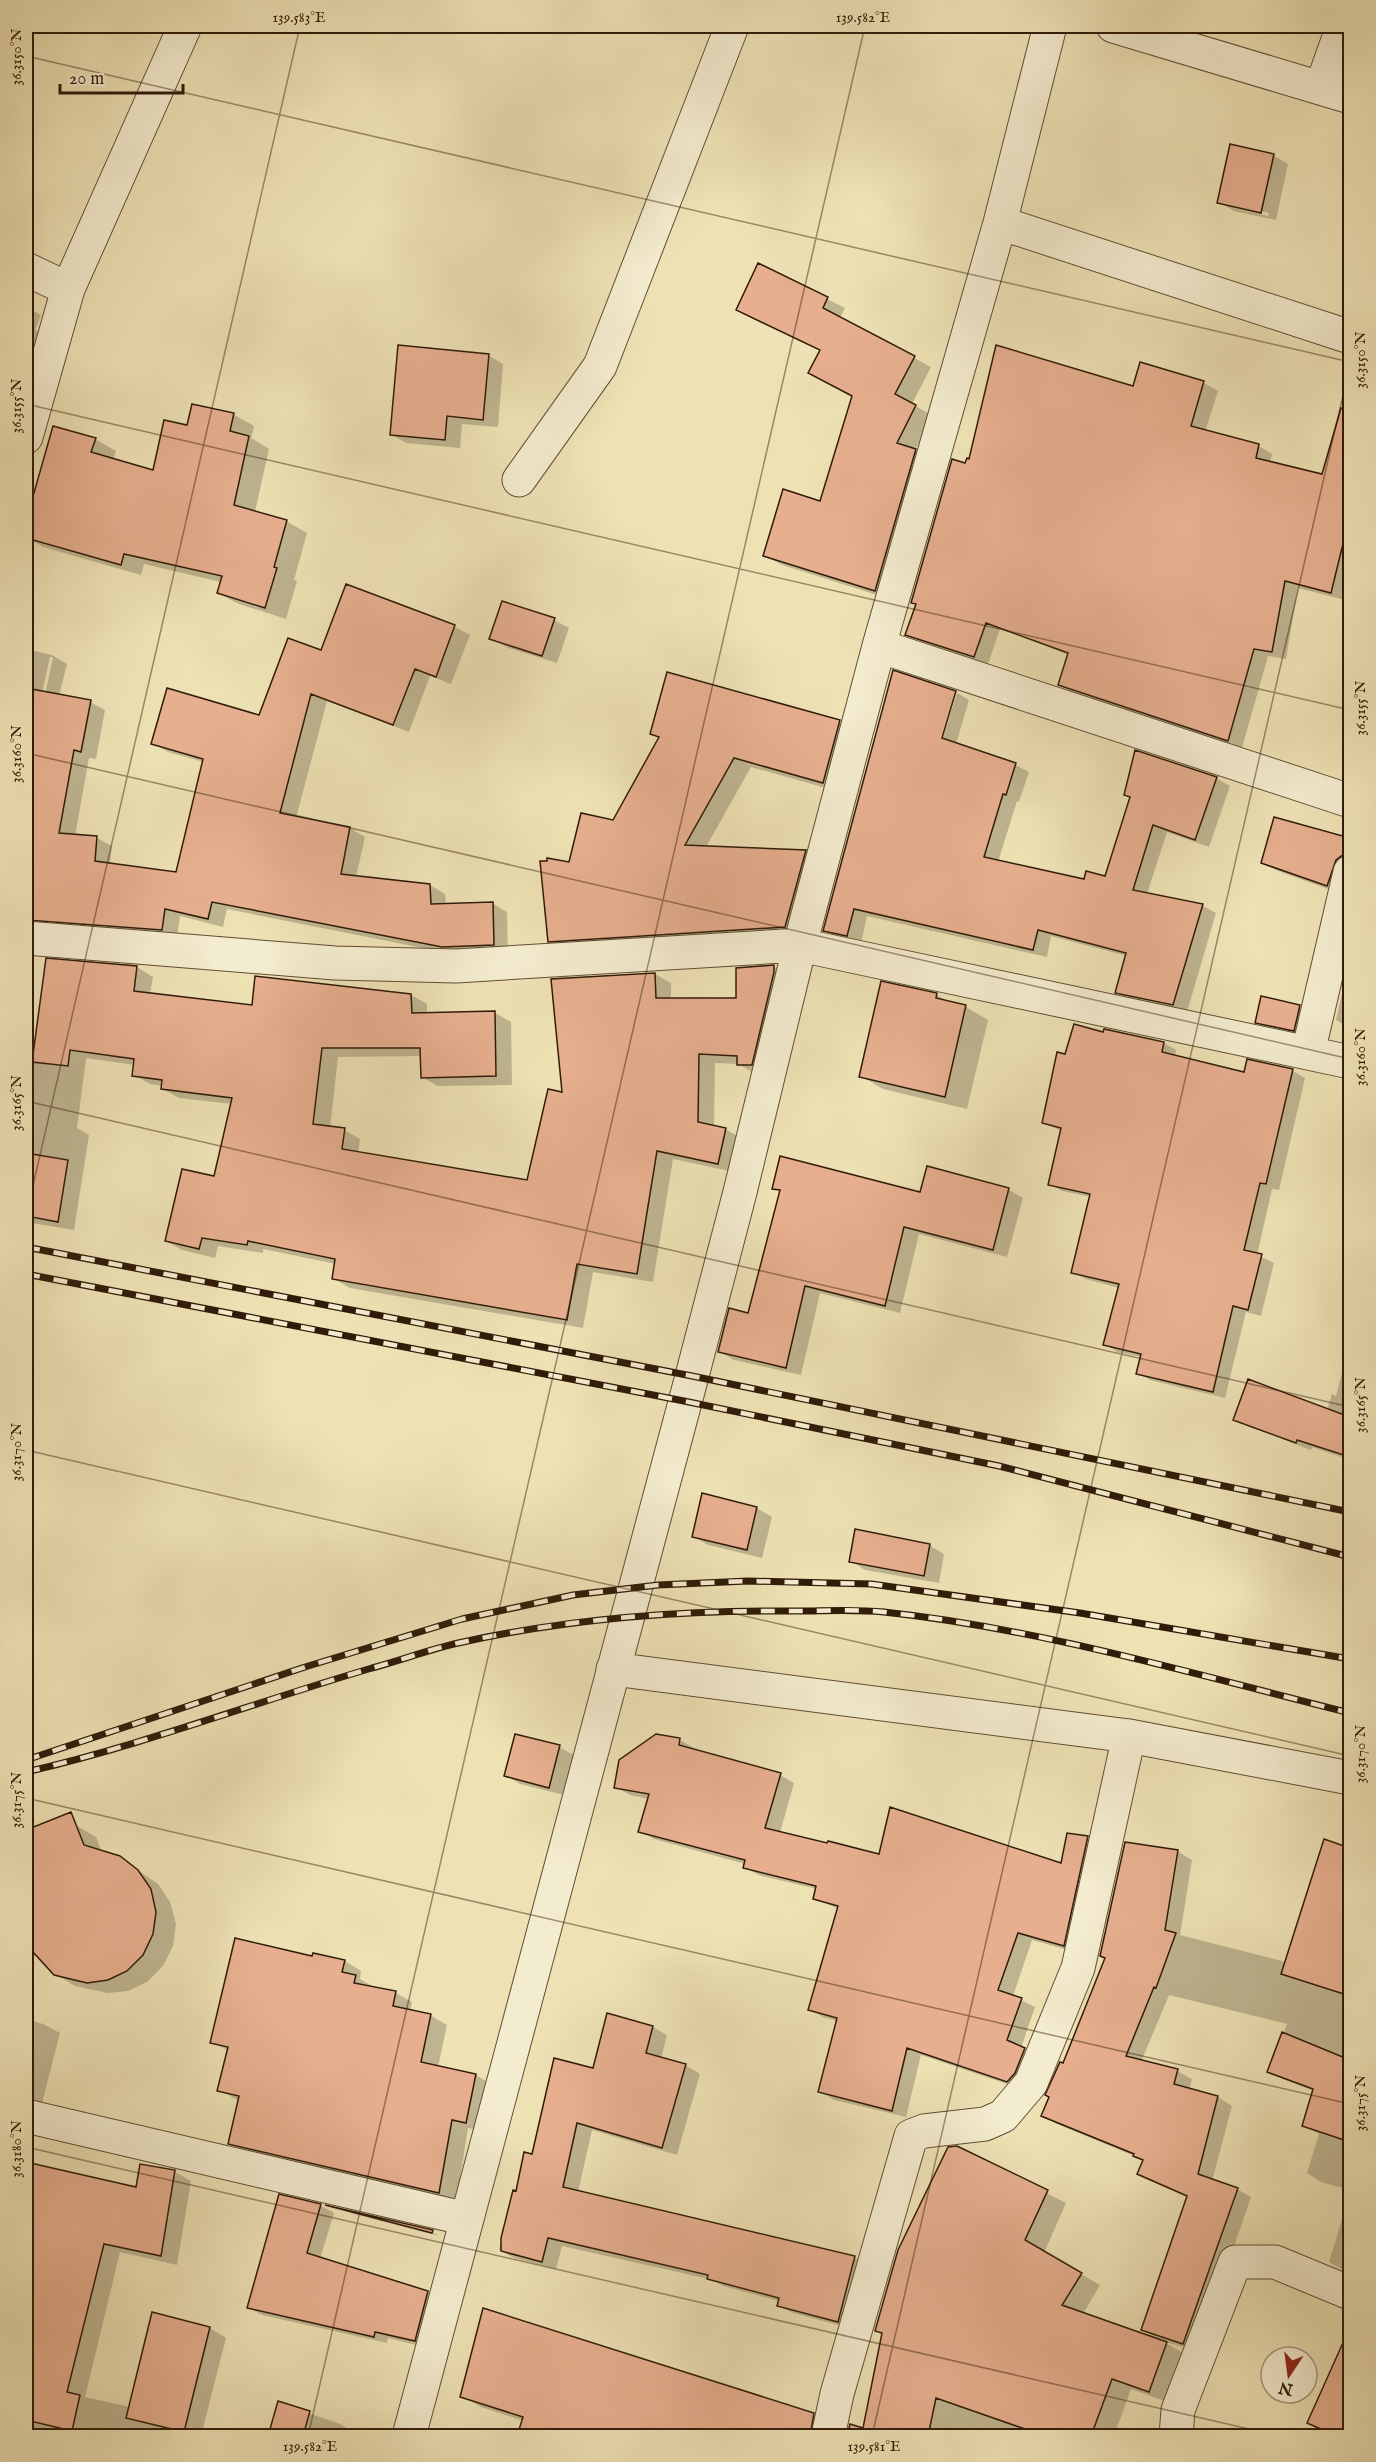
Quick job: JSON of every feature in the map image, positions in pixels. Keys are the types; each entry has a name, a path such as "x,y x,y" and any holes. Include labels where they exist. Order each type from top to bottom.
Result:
{"street":[{"path":"26,438 68,289 185,26"},
{"path":"519,480 600,366 732,26"},
{"path":"409,2436 740,1192 800,945 879,646 1000,224 1050,26"},
{"path":"1113,26 1336,92 1343,26"},
{"path":"1000,224 1350,337"},
{"path":"26,269 68,289"},
{"path":"879,646 1350,801"},
{"path":"1308,1053 1350,872"},
{"path":"26,938 335,963 456,966 800,945 1350,1062"},
{"path":"613,1669 1129,1736 1350,1778"},
{"path":"828,2436 837,2394 911,2136 924,2131 985,2124 1003,2116 1031,2083 1078,1968 1129,1736"},
{"path":"26,2116 466,2219"},
{"path":"1176,2436 1178,2410 1235,2262 1275,2262 1350,2294"}],"building":[{"path":"1230,144 1274,154 1261,213 1217,203"},
{"path":"758,263 828,297 823,308 915,356 895,394 916,405 897,443 916,449 875,591 763,556 783,489 820,501 852,396 808,373 820,350 736,310"},
{"path":"398,345 489,354 483,420 447,416 445,440 390,435"},
{"path":"996,345 1133,386 1140,362 1204,381 1191,426 1259,444 1256,458 1322,474 1341,408 1350,410 1350,515 1331,593 1285,581 1272,652 1254,649 1228,741 1058,685 1068,653 986,623 974,657 905,635 916,604 911,603 952,459 965,463 967,458 969,459"},
{"path":"192,404 234,413 230,431 249,436 234,505 287,520 274,567 277,568 265,608 217,593 222,576 124,554 121,565 26,538 26,521 53,426 96,438 91,452 153,470 164,420 187,425"},
{"path":"346,584 455,625 436,677 415,669 393,725 311,694 280,813 350,827 341,874 430,884 431,904 493,902 494,945 442,947 212,902 208,919 165,909 162,930 26,920 26,688 91,700 81,752 74,750 59,833 97,836 95,861 176,872 203,759 151,744 167,688 259,715 288,638 321,650"},
{"path":"502,601 555,618 542,656 489,639"},
{"path":"893,670 956,691 942,738 1016,763 1006,795 1003,794 984,857 1084,879 1086,871 1105,876 1130,797 1124,795 1135,750 1217,777 1195,840 1153,825 1133,890 1203,904 1173,1005 1115,993 1126,953 1038,930 1033,950 854,909 847,936 823,931"},
{"path":"667,672 840,720 823,783 734,758 685,845 806,850 785,927 548,942 540,861 547,861 547,858 569,862 581,813 613,820 659,737 650,734"},
{"path":"1274,817 1350,838 1350,854 1344,854 1336,860 1327,886 1261,863"},
{"path":"46,958 137,966 134,991 252,1005 255,976 411,994 412,1013 495,1011 496,1076 421,1078 420,1048 322,1048 313,1124 345,1128 342,1149 527,1180 548,1089 562,1092 551,979 655,973 656,998 736,998 736,968 774,965 774,972 752,1065 737,1065 737,1056 699,1054 698,1122 726,1128 718,1164 657,1151 637,1274 577,1264 567,1320 332,1279 335,1259 248,1241 247,1245 202,1238 199,1249 165,1241 182,1169 214,1176 232,1098 161,1089 162,1080 132,1076 134,1059 70,1050 68,1066 32,1062"},
{"path":"881,981 937,993 936,998 966,1005 945,1097 859,1077"},
{"path":"1261,996 1300,1005 1294,1031 1255,1023"},
{"path":"1074,1024 1103,1032 1104,1029 1164,1042 1162,1052 1244,1072 1247,1059 1293,1069 1266,1184 1260,1183 1244,1250 1262,1254 1248,1310 1233,1306 1213,1392 1136,1374 1141,1354 1103,1345 1119,1284 1071,1273 1090,1194 1048,1185 1061,1128 1042,1123 1057,1052 1065,1054"},
{"path":"26,1153 68,1160 58,1222 26,1216"},
{"path":"780,1156 920,1192 927,1166 1009,1188 993,1250 904,1227 885,1306 805,1286 786,1368 718,1352 729,1308 748,1313 780,1190 772,1189"},
{"path":"1248,1379 1350,1417 1350,1457 1297,1440 1296,1443 1233,1420"},
{"path":"702,1493 757,1507 747,1550 692,1537"},
{"path":"855,1529 930,1544 924,1576 849,1562"},
{"path":"515,1734 560,1745 549,1788 504,1776"},
{"path":"656,1734 680,1738 679,1745 781,1773 765,1828 827,1843 828,1841 879,1854 890,1807 1061,1863 1067,1833 1088,1836 1064,1946 1018,1933 998,1990 1022,1998 1007,2040 1025,2048 1015,2073 1007,2082 907,2048 892,2111 818,2092 837,2018 808,2010 838,1906 813,1899 816,1886 743,1868 745,1860 638,1832 649,1794 614,1788 619,1760"},
{"path":"71,1812 84,1845 120,1856 138,1870 151,1889 156,1912 153,1934 143,1955 127,1971 108,1980 87,1983 54,1975 33,1952 26,1936 26,1830"},
{"path":"1324,1839 1350,1848 1350,1996 1281,1974"},
{"path":"1125,1842 1178,1850 1165,1930 1176,1933 1156,1988 1154,1987 1126,2056 1178,2069 1174,2084 1218,2096 1198,2174 1238,2188 1183,2344 1141,2330 1187,2196 1137,2174 1143,2160 1133,2156 1134,2154 1041,2116 1049,2097 1045,2095 1060,2062 1063,2063 1105,1958 1100,1956"},
{"path":"235,1938 312,1956 313,1953 345,1960 342,1972 356,1975 354,1983 396,1991 393,2006 431,2014 421,2062 476,2074 466,2123 452,2120 439,2193 228,2144 239,2096 217,2091 228,2047 210,2043"},
{"path":"607,2013 653,2026 646,2053 686,2064 662,2148 577,2123 563,2187 855,2256 838,2322 777,2306 779,2298 707,2279 708,2275 548,2238 542,2262 501,2251 501,2238 513,2190 516,2191 524,2152 532,2154 554,2058 593,2068"},
{"path":"1282,2032 1350,2060 1350,2142 1302,2126 1313,2089 1267,2072"},
{"path":"957,2146 1048,2190 1025,2240 1082,2273 1062,2305 1167,2342 1149,2392 1112,2379 1091,2436 1045,2436 936,2398 928,2436 847,2436 850,2424 863,2428 882,2333 875,2331 898,2250 948,2147"},
{"path":"26,2162 136,2187 140,2164 175,2170 161,2256 104,2244 67,2392 80,2395 72,2431 26,2420"},
{"path":"279,2194 321,2204 307,2253 428,2291 415,2341 375,2332 374,2337 247,2308"},
{"path":"325,2205 433,2230 432,2233"},
{"path":"483,2308 814,2413 810,2436 517,2436 523,2417 460,2397"},
{"path":"152,2312 210,2327 184,2432 126,2418"},
{"path":"1350,2327 1350,2436 1337,2436 1307,2423 1315,2405 1319,2405 1319,2396"},
{"path":"278,2401 310,2411 303,2436 268,2436"}],"railway":[{"path":"26,1247 692,1376 1350,1512"},
{"path":"26,1274 684,1401 999,1466 1350,1557"},
{"path":"26,1760 305,1667 462,1619 573,1595 658,1585 748,1581 871,1584 1080,1613 1350,1659"},
{"path":"26,1772 113,1749 452,1645 587,1621 712,1612 862,1611 943,1620 1061,1641 1350,1713"}]}
